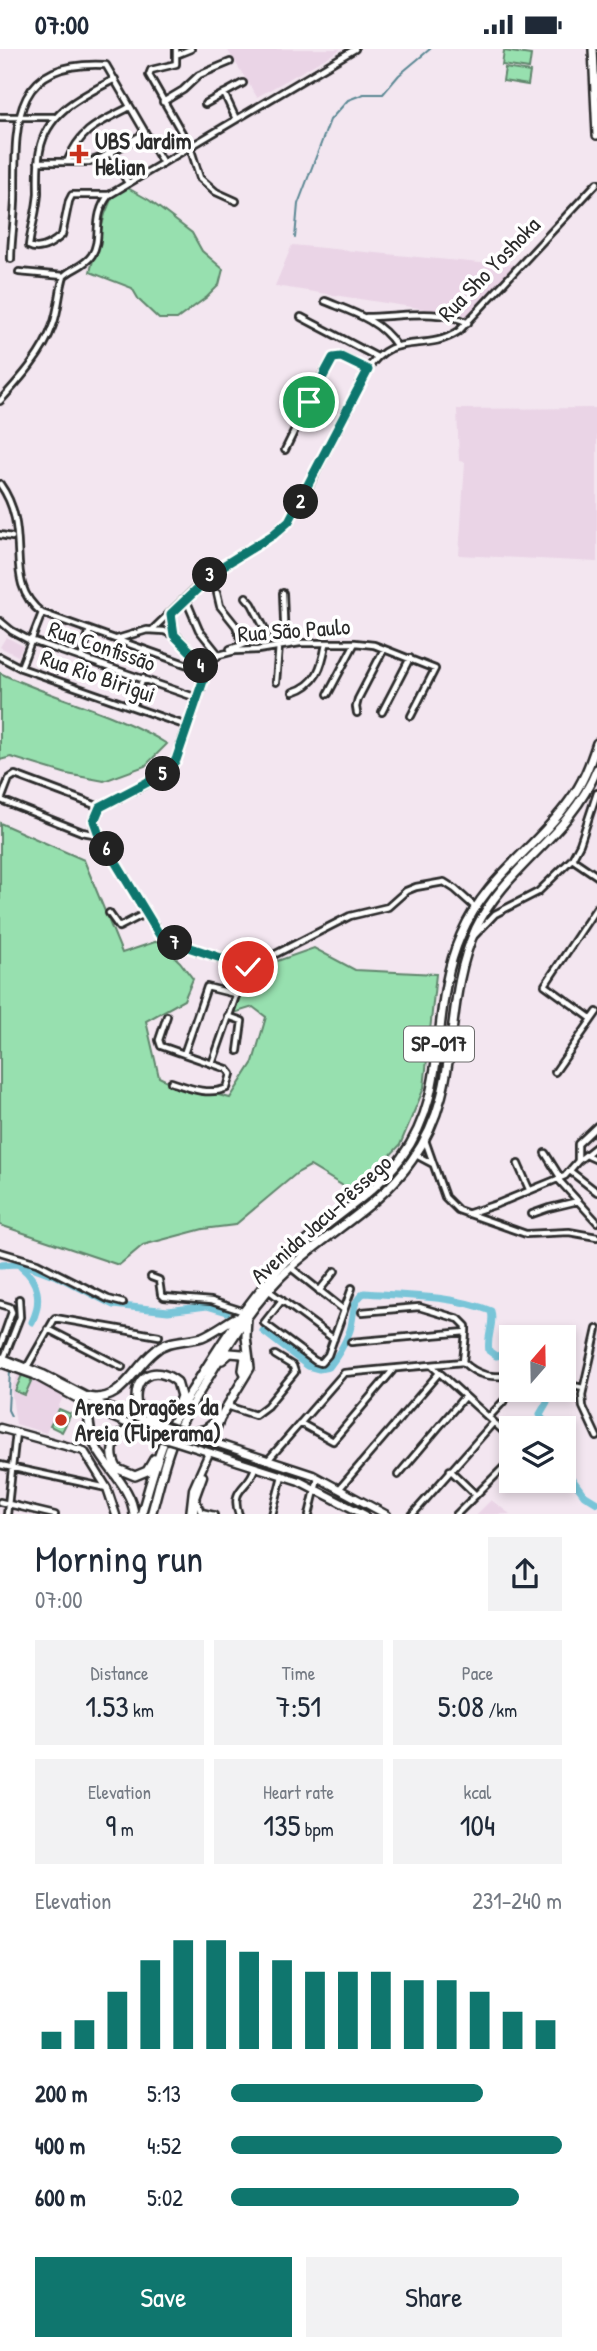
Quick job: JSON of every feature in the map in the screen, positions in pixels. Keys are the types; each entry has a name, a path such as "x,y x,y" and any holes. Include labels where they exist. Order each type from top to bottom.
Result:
{"highway":[{"path":"593,49 597,135"},
{"path":"594,78 597,88"},
{"name":"Avenida Jacu-Pêssego","path":"141,1514 160,1451 175,1417 264,1284 301,1246 377,1187 404,1155 414,1138 433,1087 448,972 460,937 475,907 498,877 558,817 571,800 586,774 597,743"},
{"name":"Avenida Jacu-Pêssego","path":"151,1514 172,1443 243,1314 290,1267 382,1196 416,1155 436,1116 447,1079 457,986 470,942 494,899 560,828 581,800 597,769"},
{"path":"134,1514 127,1492 91,1438 87,1401 114,1394 145,1359 162,1345 209,1334 243,1314 251,1363 221,1416 214,1442"},
{"path":"215,1367 230,1353 238,1353 244,1357 245,1374"},
{"path":"160,1424 137,1406 136,1390 146,1376 164,1374 177,1382 181,1396 175,1417"},
{"path":"188,1434 206,1429 221,1416"},
{"path":"148,1433 130,1430 116,1439 112,1457 118,1469 130,1475 141,1475 147,1471 160,1451"}],"main road":[{"path":"1,1359 27,1367 87,1401 299,1469 387,1514"},
{"path":"1,1359 148,1433 282,1475 316,1488 365,1514"},
{"path":"0,1427 85,1451 107,1488 116,1514"},
{"path":"197,1514 195,1498 211,1454"},
{"path":"197,1514 190,1502 193,1489 211,1454"},
{"path":"282,1475 285,1470 299,1469"}],"street":[{"path":"191,49 176,52 176,64 152,70 149,75 190,147 200,178 216,192 236,201"},
{"path":"19,272 64,276 89,260 95,245 98,213 109,195 355,49"},
{"path":"163,102 183,90 199,75 230,62"},
{"path":"11,259 14,160 20,116 34,84 45,75 56,70 103,65 108,67 163,163"},
{"path":"109,195 72,195 62,235 41,248 30,247 41,142 55,117 75,100 115,79"},
{"path":"205,104 243,83"},
{"path":"224,93 236,119"},
{"path":"67,162 81,136 95,125 130,107"},
{"path":"0,117 55,117"},
{"path":"38,162 89,162 145,133"},
{"path":"110,152 128,183"},
{"name":"Rua Sho Yoshoka","path":"153,629 218,569 273,535 289,521 377,357 396,345 439,340 453,335 468,323 597,183"},
{"path":"0,401 30,366 48,338 60,301 64,276"},
{"path":"325,301 366,317 396,345"},
{"path":"366,317 436,314 451,316 468,323"},
{"path":"301,317 377,357"},
{"path":"285,450 333,358 341,357 368,370"},
{"path":"0,484 12,511 10,548"},
{"path":"0,535 12,537"},
{"path":"217,593 220,606 235,625 243,645"},
{"path":"276,682 282,645 283,593"},
{"path":"228,652 229,649 268,635 246,597"},
{"path":"20,598 42,613 202,670"},
{"path":"187,602 199,629 219,655"},
{"path":"21,667 42,613"},
{"path":"171,614 174,635"},
{"name":"Rua Confissão","path":"0,621 12,631 32,641 197,698"},
{"path":"117,639 153,629 174,635 199,660 202,670 203,681 172,766 145,785 100,807 94,821 99,835 156,930 164,938 246,967 351,916 388,907 406,891 424,885 444,882 475,907"},
{"path":"81,658 90,630"},
{"path":"328,694 355,643"},
{"name":"Rua São Paulo","path":"202,670 219,655 228,652 282,645 364,643 433,667 435,671 411,716"},
{"path":"293,692 308,685 319,673 326,644"},
{"path":"357,713 358,699 384,649"},
{"name":"Rua Rio Birigui","path":"0,657 21,667 187,726"},
{"path":"382,712 410,658"},
{"path":"193,666 199,660"},
{"path":"133,706 143,678"},
{"path":"99,835 0,801 9,779 15,775 100,807"},
{"path":"470,942 495,914 538,891 572,859 580,844 597,793"},
{"path":"572,859 597,876"},
{"path":"592,1019 546,987 546,982 597,907"},
{"path":"109,913 119,927 146,913"},
{"path":"212,1064 246,967"},
{"path":"184,1054 207,988 209,986 235,994"},
{"path":"555,1072 597,1012"},
{"path":"167,1016 160,1044 230,1072 225,1089 202,1091 171,1081"},
{"path":"228,1016 242,1021 238,1051"},
{"path":"578,1161 578,1144 597,1126"},
{"path":"425,1139 447,1201 466,1214 526,1234 569,1232 597,1237"},
{"path":"466,1214 503,1202 559,1178 597,1146"},
{"path":"545,1153 559,1178 597,1222"},
{"path":"586,1154 597,1160"},
{"path":"416,1155 434,1164"},
{"path":"518,1164 529,1189"},
{"path":"570,1171 597,1192"},
{"path":"532,1214 549,1207 578,1201"},
{"path":"0,1252 43,1265 108,1299 123,1303"},
{"path":"290,1267 344,1310"},
{"path":"319,1291 335,1271"},
{"path":"151,1276 159,1280 164,1297 211,1301 243,1314"},
{"path":"282,1300 264,1323 318,1363 325,1360 352,1288"},
{"path":"268,1290 334,1339"},
{"path":"1,1359 20,1317 19,1299"},
{"path":"0,1304 10,1307 12,1312 0,1346"},
{"path":"362,1312 426,1308 459,1319 466,1326 463,1362"},
{"path":"27,1367 56,1318 159,1336"},
{"path":"48,1329 122,1367"},
{"path":"597,1329 583,1388 583,1407 597,1437"},
{"path":"351,1342 466,1332"},
{"path":"227,1406 255,1415 267,1406 295,1372 293,1366 275,1356"},
{"path":"268,1459 342,1374 463,1362 483,1376 499,1377"},
{"path":"432,1366 499,1427"},
{"path":"300,1423 332,1441 394,1370"},
{"path":"340,1488 439,1373"},
{"path":"576,1387 583,1388"},
{"path":"398,1475 465,1396"},
{"path":"412,1514 505,1402"},
{"path":"7,1514 16,1431"},
{"path":"0,1465 107,1488"},
{"path":"239,1514 236,1497 254,1473 255,1467"},
{"path":"450,1470 476,1495"},
{"path":"456,1514 499,1472"},
{"path":"272,1514 282,1475"},
{"path":"309,1514 318,1477"},
{"path":"0,1502 55,1514"},
{"path":"197,1514 214,1514"}],"shaded area":[{"path":"227,49 339,49 340,50 257,97"},
{"path":"292,245 501,265 517,264 470,316 275,286"},
{"path":"597,408 597,562 459,555 465,462 459,461 457,409"},
{"path":"6,637 23,646 18,656 0,647"},
{"path":"19,1373 64,1395 46,1433 16,1424 11,1389"},
{"path":"491,1500 510,1514 477,1514"}],"green space":[{"path":"504,51 531,55 529,69 502,65"},
{"path":"505,68 530,72 528,85 503,81"},
{"path":"126,187 149,200 192,233 202,251 223,269 219,285 177,319 159,319 139,300 132,288 90,272 112,197"},
{"path":"0,673 106,714 167,744 145,766 104,781 67,774 11,757 0,760"},
{"path":"0,823 84,860 122,953 158,941 193,979 184,1000 146,1021 159,1077 187,1091 207,1092 230,1098 253,1062 266,1017 253,1007 234,1013 247,977 266,965 314,948 355,970 436,974 424,1088 400,1145 355,1193 310,1166 297,1173 235,1225 203,1229 143,1245 119,1265 0,1225"},
{"path":"22,1375 32,1379 25,1395 15,1391"},
{"name":"Arena Dragões da Areia (Fliperama)","path":"59,1409 71,1414 62,1432 50,1426"}],"waterway":[{"path":"295,238 298,204 330,120 348,100 364,94 383,94 399,75 430,49"},
{"path":"0,1265 32,1267 59,1277 113,1305 168,1311 207,1306 227,1312"},
{"path":"21,1267 32,1279 37,1292 37,1307 32,1322"},
{"path":"263,1331 308,1366 319,1369 329,1367 347,1337 355,1306 364,1293 428,1297 491,1311 489,1351 499,1355"},
{"path":"10,1370 8,1410 11,1416"},
{"path":"541,1416 547,1402"},
{"path":"576,1484 584,1495 597,1503"}],"place":[{"name":"UBS Jardim Helian","path":"79,154"},
{"name":"Arena Dragões da Areia (Fliperama)","path":"61,1420"}],"route":[{"path":"248,967 170,941 159,934 99,835 94,821 100,807 165,773 176,760 203,681 199,660 183,641 174,635 171,614 204,580 273,535 289,521 368,370 341,357 333,358 309,402"}]}
